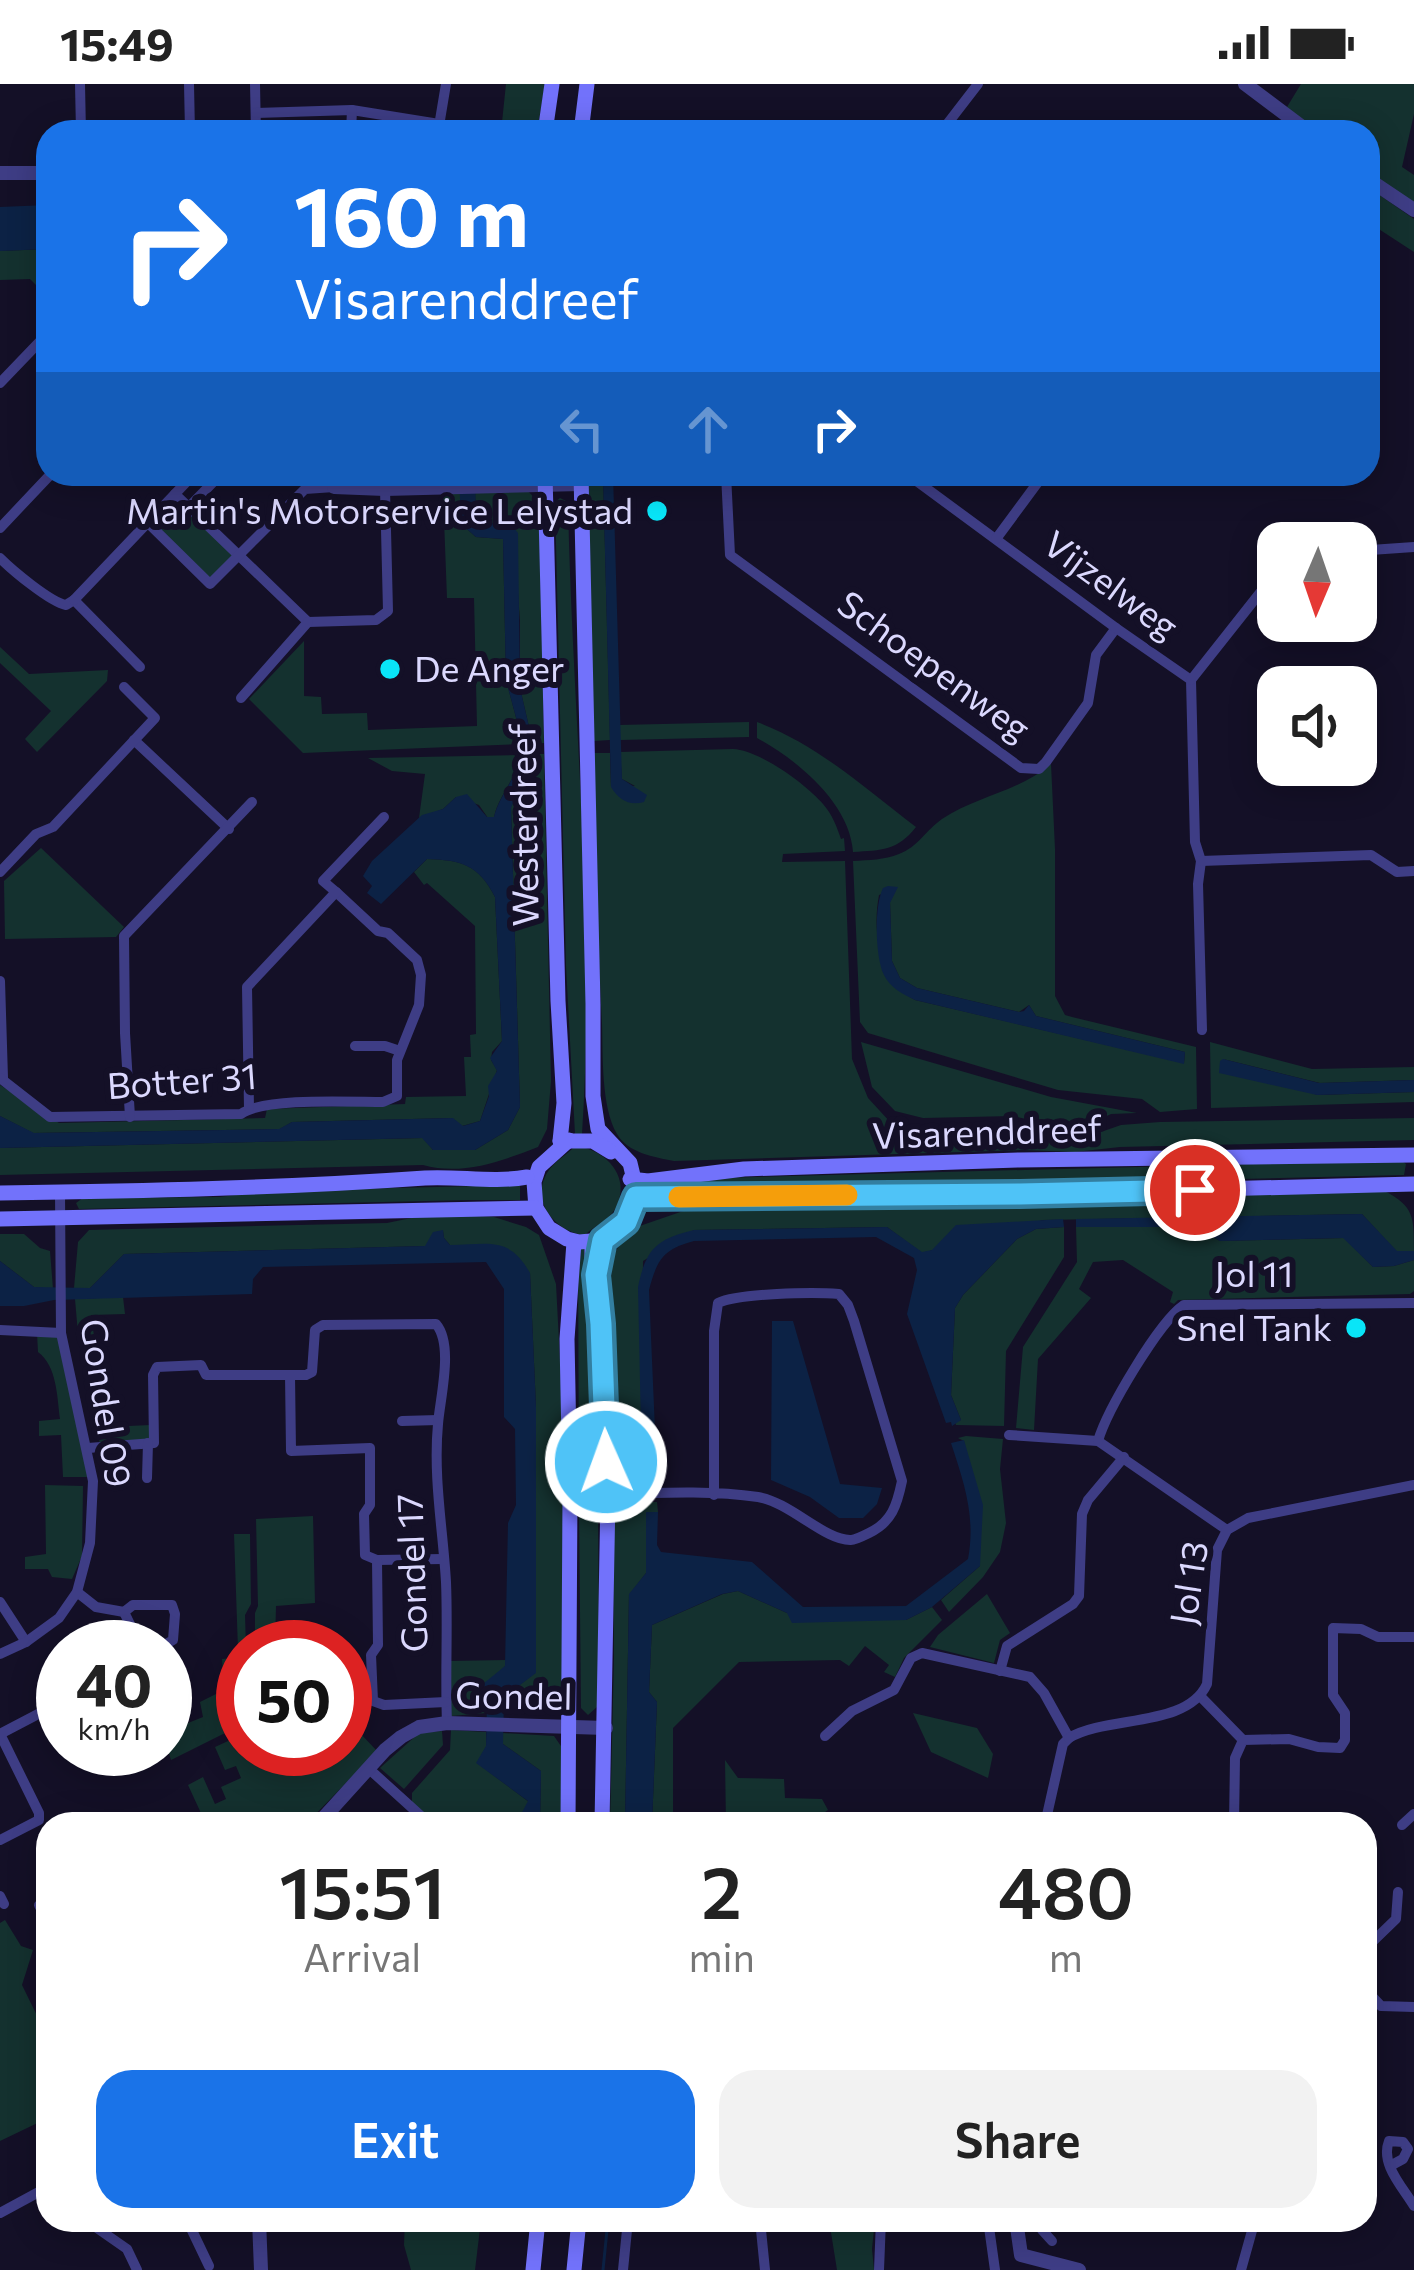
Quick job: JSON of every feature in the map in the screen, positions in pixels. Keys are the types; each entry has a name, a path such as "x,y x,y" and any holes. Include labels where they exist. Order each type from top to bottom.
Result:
{"main road":[{"path":"547,120 552,84"},
{"path":"582,120 587,84"},
{"name":"Westerdreef","path":"545,486 559,1022 564,1103 570,1117 565,1140"},
{"name":"Westerdreef","path":"581,486 593,1004 593,1096 587,1113 597,1137"},
{"path":"597,1137 633,1186 626,1222 598,1241 566,1244 538,1227 526,1178 537,1157 565,1140 597,1137"},
{"path":"532,1207 539,1167 565,1140"},
{"name":"Visarenddreef","path":"633,1186 744,1169 1019,1160 1414,1156"},
{"path":"0,1193 526,1178"},
{"name":"Visarenddreef","path":"633,1186 1020,1194 1414,1184"},
{"path":"0,1220 532,1207"},
{"path":"598,1241 592,1263 601,1324 608,1496 602,1812"},
{"path":"566,1244 574,1264 569,1277 567,1382 568,1812"},
{"path":"533,2270 537,2232"},
{"path":"574,2270 578,2232"}],"street":[{"path":"80,84 81,120"},
{"path":"189,84 190,120"},
{"path":"255,84 256,120"},
{"path":"440,120 446,84"},
{"path":"950,120 977,84"},
{"path":"1245,84 1292,120"},
{"path":"256,113 352,110 400,120"},
{"path":"352,110 352,120"},
{"path":"0,173 36,172"},
{"path":"1380,187 1414,210"},
{"path":"0,383 36,346"},
{"path":"0,528 40,486"},
{"path":"0,558 54,603 66,605 183,486"},
{"path":"189,507 209,486"},
{"path":"148,523 210,584 305,489 316,486"},
{"path":"366,486 440,486"},
{"name":"Schoepenweg","path":"727,486 730,555 1021,768 1039,769 1088,703 1096,655 1116,628"},
{"name":"Vijzelweg","path":"923,486 1191,680 1195,842 1201,861 1202,1030"},
{"path":"996,539 1035,486"},
{"path":"175,494 308,622 376,620 388,610 385,489"},
{"path":"1377,550 1414,547"},
{"path":"1191,680 1257,597"},
{"path":"74,600 140,667"},
{"path":"241,698 308,622"},
{"path":"0,872 36,834 52,827 155,718 124,687"},
{"path":"134,740 229,829"},
{"path":"130,1117 124,936 252,802"},
{"path":"356,1046 400,1051 419,1005 417,960 323,881 384,817"},
{"path":"1201,861 1371,855 1397,872 1414,872"},
{"path":"249,1108 247,987 336,892"},
{"path":"0,981 2,1078"},
{"name":"Botter 31","path":"2,1078 50,1118 241,1114 271,1104 383,1102 397,1096 400,1051"},
{"name":"Gondel 09","path":"60,1192 61,1333 93,1480 90,1544 77,1592"},
{"path":"570,1496 762,1498 782,1504 835,1536 851,1540 879,1529 896,1507 902,1481 854,1321 839,1294 718,1303 714,1495"},
{"name":"Jol 11","path":"1098,1441 1103,1423 1163,1327 1184,1305 1414,1304"},
{"name":"Gondel 17","path":"290,1375 312,1372 315,1330 323,1325 436,1324 443,1332 439,1527 446,1579 447,1723"},
{"path":"0,1330 61,1333"},
{"path":"88,1448 154,1443 157,1367 201,1365 206,1375 290,1375 291,1451 370,1448 365,1555 377,1560 442,1559"},
{"path":"402,1421 438,1420"},
{"path":"1009,1435 1098,1441 1227,1530"},
{"path":"147,1478 148,1443"},
{"path":"1000,1671 1007,1646 1079,1596 1082,1514 1124,1457"},
{"name":"Jol 13","path":"1201,1697 1208,1684 1216,1550 1227,1530 1248,1518 1414,1485"},
{"path":"377,1560 378,1645 370,1655 373,1701 384,1705 446,1702"},
{"path":"0,1654 59,1618 77,1592 96,1606 124,1612 134,1605 172,1605 175,1620"},
{"path":"0,1602 26,1642"},
{"path":"124,1612 128,1620"},
{"path":"1048,1812 1063,1744 1069,1738 1084,1729 1182,1710 1201,1697 1243,1740 1289,1739 1318,1748 1340,1748 1345,1739 1345,1713 1333,1695 1333,1628 1414,1637"},
{"path":"825,1736 852,1711 893,1690 911,1658 922,1654 1030,1677 1069,1738"},
{"path":"36,1715 1,1733 38,1812"},
{"name":"Gondel","path":"372,1764 419,1727 447,1723 606,1728"},
{"path":"1234,1812 1235,1758 1243,1740"},
{"path":"372,1772 417,1812"},
{"name":"Gondel","path":"329,1812 361,1776"},
{"path":"1402,1825 1414,1814"},
{"path":"0,1840 36,1822"},
{"path":"1377,1937 1396,1919 1399,1892"},
{"path":"1377,2002 1381,2006 1414,2007"},
{"path":"1390,2166 1414,2206"},
{"path":"0,2213 36,2194"},
{"path":"103,2232 127,2248 137,2270"},
{"path":"193,2232 209,2266"},
{"path":"260,2232 261,2270"},
{"path":"623,2270 627,2232"},
{"path":"761,2232 765,2270"},
{"path":"879,2270 881,2232"},
{"path":"990,2232 995,2270"},
{"path":"1018,2232 1021,2255 1079,2270"},
{"path":"1044,2232 1052,2241"},
{"path":"1241,2270 1252,2232"}],"green space":[{"path":"506,84 545,84 539,120 502,120"},
{"path":"1301,84 1414,84 1414,114 1402,167 1414,175 1414,205 1380,181 1380,120 1301,120 1287,107"},
{"path":"1380,195 1414,219 1414,252 1380,230"},
{"path":"36,250 36,285 30,279 0,280 0,251"},
{"path":"587,486 603,486 610,740 594,741"},
{"path":"475,491 528,491 539,503 544,743 533,744 520,688 513,527 476,520"},
{"path":"460,492 461,524 476,537 503,539 506,680 521,744 303,753 249,699 304,641 304,696 321,697 322,714 367,713 368,730 477,726 474,598 447,598 443,493"},
{"path":"560,498 568,502 585,897 582,1134 575,1134 566,966 555,502"},
{"path":"175,503 234,556 210,580 156,524"},
{"path":"0,647 29,674 108,670 107,681 37,752 25,739 51,711 0,663"},
{"path":"749,722 749,737 620,740 619,725"},
{"path":"757,722 820,755 916,827 895,845 853,852 850,834 832,800 804,770 757,738"},
{"path":"733,749 768,762 805,787 826,808 844,838 845,851 783,854 782,862 845,861 852,1059 868,1098 891,1123 907,1128 1013,1124 1044,1134 1098,1133 1121,1125 1160,1122 1414,1118 1414,1140 674,1161 635,1150 612,1123 604,1080 593,753 610,753 611,787 635,786 622,779 620,752"},
{"path":"533,754 544,754 551,1081 547,1129 538,1147 496,1162 452,1169 423,1165 0,1175 0,1148 423,1138 433,1150 475,1150 508,1130 520,1107 511,807"},
{"path":"520,755 494,817 488,818 479,805 456,797 443,809 419,818 425,774 392,771 368,758"},
{"path":"1051,764 1055,996 1065,1015 1196,1047 1197,1109 1160,1112 1142,1099 1058,1090 868,1033 860,1022 853,861 906,851 955,811","holes":["897,888 890,902 892,961 900,978 917,988 1019,1012 1029,1005 1036,1016 1185,1052 1184,1063 915,1000 893,981 881,954 879,895"]},
{"path":"41,848 124,927 116,937 5,939 4,881"},
{"path":"427,859 468,866 495,897 502,1041 492,1052 497,1070 480,1121 462,1126 452,1118 292,1122 280,1129 33,1133 0,1116 0,1085 59,1123 265,1118 267,1109 405,1104 406,1097 466,1096 464,1057 471,1057 470,1035 476,1034 475,926 414,872"},
{"path":"861,1042 1051,1097 1137,1113 1111,1114 1090,1124 1044,1123 1013,1116 923,1118 895,1111 872,1087"},
{"path":"1210,1042 1312,1069 1414,1067 1414,1080 1320,1083 1223,1059 1317,1095 1414,1092 1414,1102 1211,1108"},
{"path":"575,1146 606,1159 621,1186 612,1213 585,1235 556,1222 542,1194 550,1169"},
{"path":"1400,1160 1406,1164 1404,1175 641,1190 642,1185 680,1179"},
{"path":"520,1185 520,1200 79,1209 76,1203 83,1198"},
{"path":"1385,1191 1410,1214 1414,1251 1397,1252 1362,1214 1043,1220 922,1253 887,1227 694,1230 643,1261 642,1475 657,1477 657,1491 626,1490 612,1479 609,1300 613,1256 628,1230 692,1208"},
{"path":"494,1217 539,1235 556,1284 563,1418 564,1695 550,1709 503,1712 504,1697 536,1672 536,1407 530,1273 450,1245 443,1231 426,1246 124,1254 90,1288 74,1288 78,1242 89,1230 387,1223"},
{"path":"1064,1227 1064,1257 1006,1351 1004,1426 956,1425 961,1420 951,1395 955,1308 1017,1239 1036,1229"},
{"path":"1076,1227 1195,1227 1220,1241 1344,1238 1373,1267 1414,1260 1414,1291 1178,1300 1174,1304 1170,1302 1173,1292 1123,1260 1093,1262 1079,1289 1091,1298 1038,1359 1034,1430 1016,1428 1023,1347 1077,1262"},
{"path":"0,1234 24,1234 50,1251 53,1289 34,1287 0,1261"},
{"path":"578,1247 586,1247 593,1300 598,1482 579,1482"},
{"path":"123,1297 125,1314 91,1315 107,1427 150,1425 150,1441 100,1445 75,1299"},
{"path":"37,1333 60,1335 88,1477 63,1477 61,1435 39,1436 39,1421 60,1419 55,1382 38,1352"},
{"path":"958,1438 1003,1439 1000,1469 1006,1523 1000,1552 949,1612 941,1600 980,1566 964,1441"},
{"path":"45,1485 83,1486 82,1556 72,1579 52,1577 48,1569 25,1569 25,1557 46,1554"},
{"path":"657,1502 658,1512 646,1513 646,1573 629,1595 625,1812 610,1812 613,1518 623,1505"},
{"path":"579,1509 598,1509 599,1690 598,1706 588,1715 581,1708"},
{"path":"313,1516 315,1603 276,1606 276,1620 255,1620 256,1519"},
{"path":"234,1534 250,1534 251,1604 245,1620 237,1620"},
{"path":"738,1591 787,1613 906,1620 932,1607 942,1620 904,1658 895,1677 884,1672 889,1665 865,1646 849,1666 840,1660 739,1662 673,1728 673,1812 652,1812 657,1702 649,1692 652,1625"},
{"path":"987,1594 1010,1633 1000,1640 994,1663 930,1647 938,1635"},
{"path":"506,1660 486,1713 451,1716 449,1661"},
{"path":"216,1694 216,1738 192,1750 192,1721 203,1717 200,1702"},
{"path":"913,1713 977,1728 993,1754 988,1778 931,1752"},
{"path":"451,1730 486,1732 486,1747 477,1763 529,1802 524,1812 412,1812 412,1793 450,1750"},
{"path":"442,1731 443,1745 404,1789 380,1768 419,1733"},
{"path":"503,1733 554,1736 563,1749 561,1812 540,1812 541,1771 503,1744"},
{"path":"725,1760 738,1778 784,1779 785,1798 822,1799 828,1810 825,1812 726,1812"},
{"path":"353,1776 318,1812 200,1812 188,1785 203,1777 215,1804 226,1799 221,1787 241,1778"},
{"path":"5,1920 21,1946 33,1950 22,1985 36,2014 36,2124 0,2141 0,1923"},
{"path":"405,2232 480,2232 475,2270 411,2270"},
{"path":"831,2232 874,2232 874,2270 837,2270"}],"water":[{"path":"36,206 36,250 0,251 0,207"},
{"path":"459,486 475,486 476,521 504,524 518,533 520,688 533,744 521,744 506,680 503,539 476,537 461,524"},
{"path":"603,486 613,486 622,779 647,795 644,802 625,801 611,787"},
{"path":"533,754 511,808 520,1107 508,1130 475,1150 433,1150 422,1138 0,1148 0,1116 34,1133 279,1129 292,1122 453,1118 463,1126 480,1121 488,1086 497,1071 490,1058 502,1041 495,897 475,871 450,861 427,859 381,904 367,893 372,886 363,876 372,861 422,815 443,809 456,797 467,794 487,817 494,817 520,755"},
{"path":"898,887 890,903 892,961 900,978 917,988 1019,1012 1029,1005 1036,1016 1185,1052 1184,1064 915,1000 902,993 887,980 879,956 878,907 883,888"},
{"path":"1223,1059 1319,1083 1414,1080 1414,1092 1317,1095 1219,1073"},
{"path":"1362,1214 1397,1251 1414,1251 1414,1260 1373,1267 1343,1238 1220,1241 1195,1227 1076,1227 1076,1219"},
{"path":"1063,1219 1064,1227 1036,1229 1017,1239 955,1308 951,1395 961,1420 952,1426 946,1423 907,1314 917,1270 914,1258 876,1237 694,1241 668,1252 649,1290 657,1477 642,1476 638,1287 649,1255 670,1237 694,1230 887,1227 922,1252 932,1250 956,1225"},
{"path":"443,1230 450,1245 505,1247 530,1273 536,1407 536,1673 504,1697 503,1744 541,1771 540,1812 522,1812 528,1801 476,1763 486,1746 483,1684 505,1666 508,1523 516,1505 515,1429 504,1417 504,1289 486,1262 263,1267 253,1279 252,1294 0,1306 0,1261 34,1287 90,1288 124,1254 425,1246 433,1232"},
{"path":"772,1321 793,1321 840,1484 882,1488 877,1504 863,1518 839,1518 810,1497 771,1480"},
{"path":"964,1440 983,1505 980,1566 932,1607 906,1620 792,1623 787,1613 738,1591 652,1625 649,1692 657,1702 652,1812 625,1812 629,1594 646,1573 646,1512 658,1512 661,1552 752,1562 803,1607 906,1606 968,1559 970,1514 951,1443"}],"waterway":[{"path":"603,2270 607,2232"}],"slow traffic":[{"path":"679,1197 847,1195"}],"place":[{"name":"Martin's Motorservice Lelystad","path":"657,511"},
{"name":"De Anger","path":"390,669"},
{"name":"Snel Tank","path":"1356,1328"}],"route":[{"path":"606,1462 596,1275 603,1240 626,1222 636,1197 1195,1190"}]}
